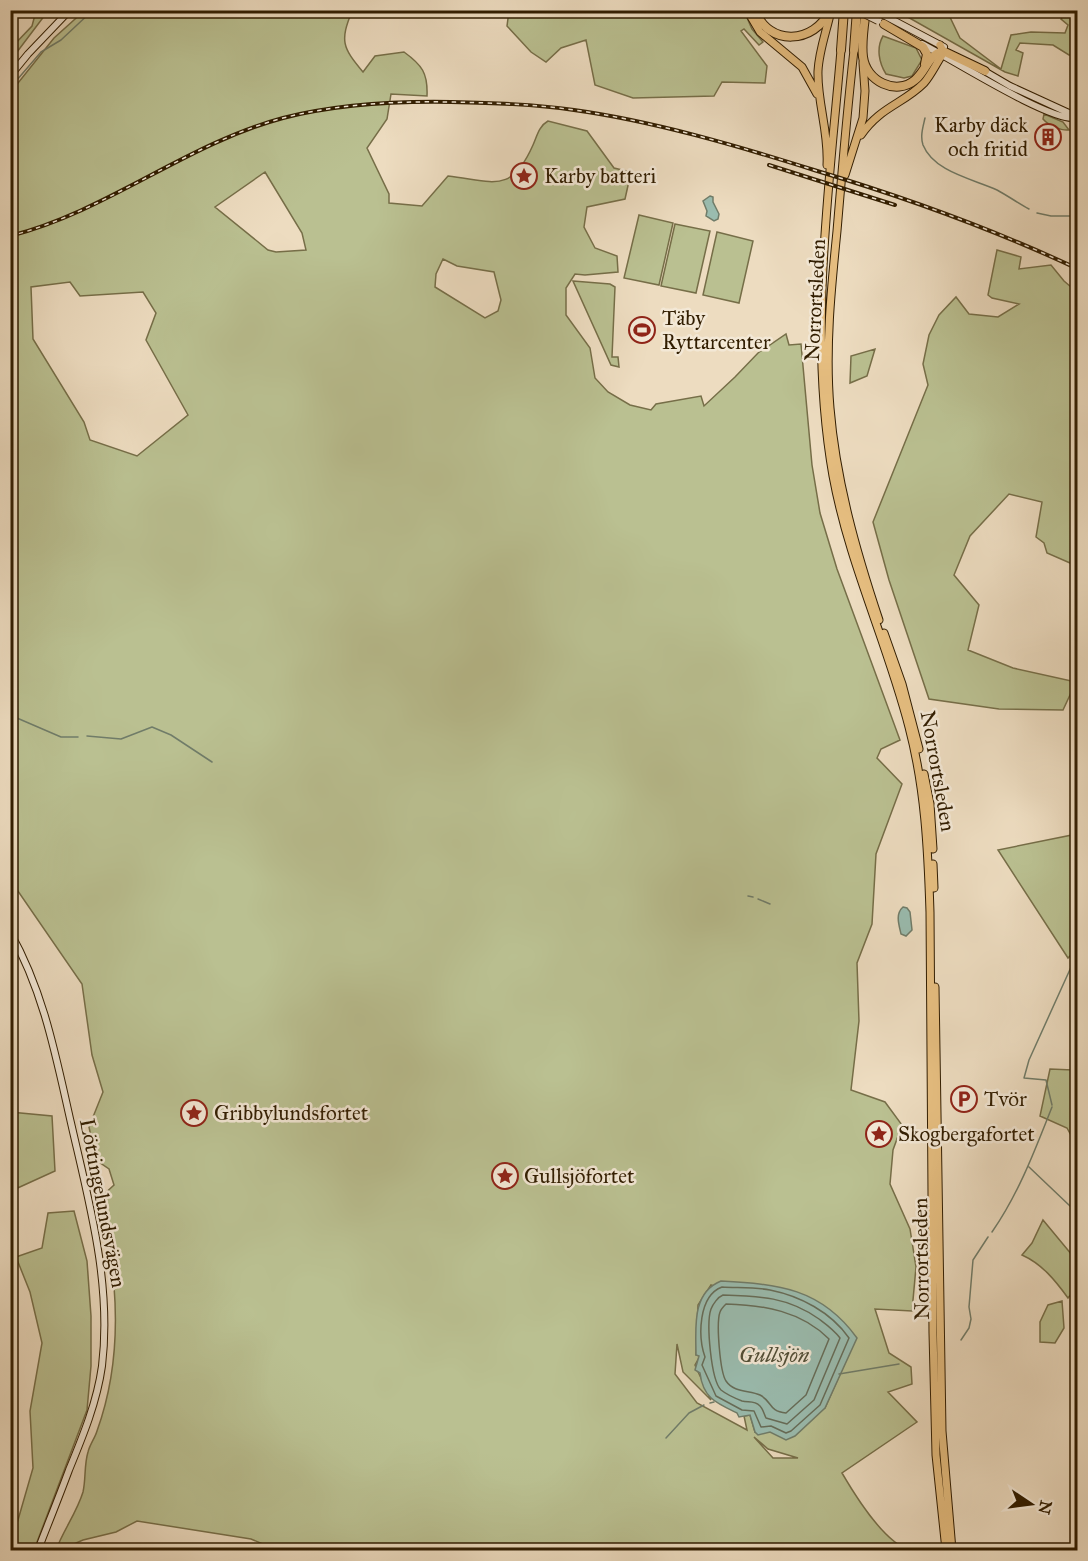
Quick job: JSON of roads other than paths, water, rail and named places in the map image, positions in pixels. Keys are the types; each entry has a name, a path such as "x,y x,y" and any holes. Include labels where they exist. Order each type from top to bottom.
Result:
{"highway":[{"path":"747,10 760,32 802,67 820,99"},
{"path":"755,10 760,21 769,30 784,37 800,37 819,27 830,10"},
{"path":"821,289 828,145 820,99 819,59 830,10"},
{"name":"Norrortsleden","path":"844,10 821,289 821,346 826,431 833,477 859,577 909,725 920,771 927,836 930,912 936,1455 946,1551"},
{"name":"Norrortsleden","path":"857,10 827,348 830,408 838,470 858,558 915,728 930,804 934,879 942,1431 952,1551"},
{"path":"837,228 846,170 856,142 864,106 863,58 866,10"},
{"path":"881,23 923,47 927,59 922,72"},
{"path":"863,58 867,70 875,79 890,87 901,87 910,84 933,56 941,51"},
{"path":"856,142 868,124 885,109 924,83 941,51"},
{"path":"941,51 984,71"}],"main road":[{"path":"10,76 70,10"},
{"path":"857,10 941,51"},
{"path":"874,10 1017,96 1057,114 1071,119 1077,118"},
{"path":"984,71 1077,118"},
{"name":"Löttingelundsvägen","path":"10,932 34,979 50,1030 84,1181 102,1270 105,1301 102,1368 94,1401 85,1431 38,1551"}],"water":[{"path":"710,196 713,197 719,214 718,219 714,221 706,216 707,211 703,201"},
{"path":"903,907 910,912 912,930 906,936 901,934 898,920"},
{"name":"Gullsjön","path":"721,1281 761,1284 797,1292 829,1308 857,1338 825,1408 795,1436 786,1440 770,1432 758,1435 750,1415 739,1417 737,1413 712,1399 704,1388 700,1373 695,1370 699,1356 696,1355 697,1313 704,1294"}],"waterway":[{"path":"10,88 41,52 61,40 93,10"},
{"path":"943,10 944,15"},
{"path":"925,118 922,142 928,154 936,162 955,174 997,190 1029,209"},
{"path":"1037,213 1051,216 1078,216"},
{"path":"10,715 61,737 78,737"},
{"path":"87,736 121,739 152,727 171,735 212,762"},
{"path":"748,896 753,897"},
{"path":"758,899 770,904"},
{"path":"1052,1105 1046,1080 1024,1078 1029,1060 1072,965 1078,959"},
{"path":"992,1232 1018,1187 1052,1107"},
{"path":"1029,1167 1070,1206 1078,1210"},
{"path":"961,1340 969,1328 971,1319 969,1307 973,1260 988,1237"},
{"path":"839,1374 899,1364"},
{"path":"710,1403 714,1402"},
{"path":"666,1438 689,1413 704,1405"}],"railway":[{"path":"10,236 80,211 213,144 283,118 324,109 366,104 451,102 543,106 665,127 848,180 915,203 1014,240 1078,269"},
{"path":"769,165 895,205"}],"place":[{"name":"Karby däck och fritid","path":"1048,137"},
{"name":"Karby batteri","path":"524,176"},
{"name":"Täby Ryttarcenter","path":"642,330"},
{"name":"Tvör","path":"964,1099"},
{"name":"Gribbylundsfortet","path":"194,1113"},
{"name":"Skogbergafortet","path":"879,1134"},
{"name":"Gullsjöfortet","path":"505,1176"}]}
